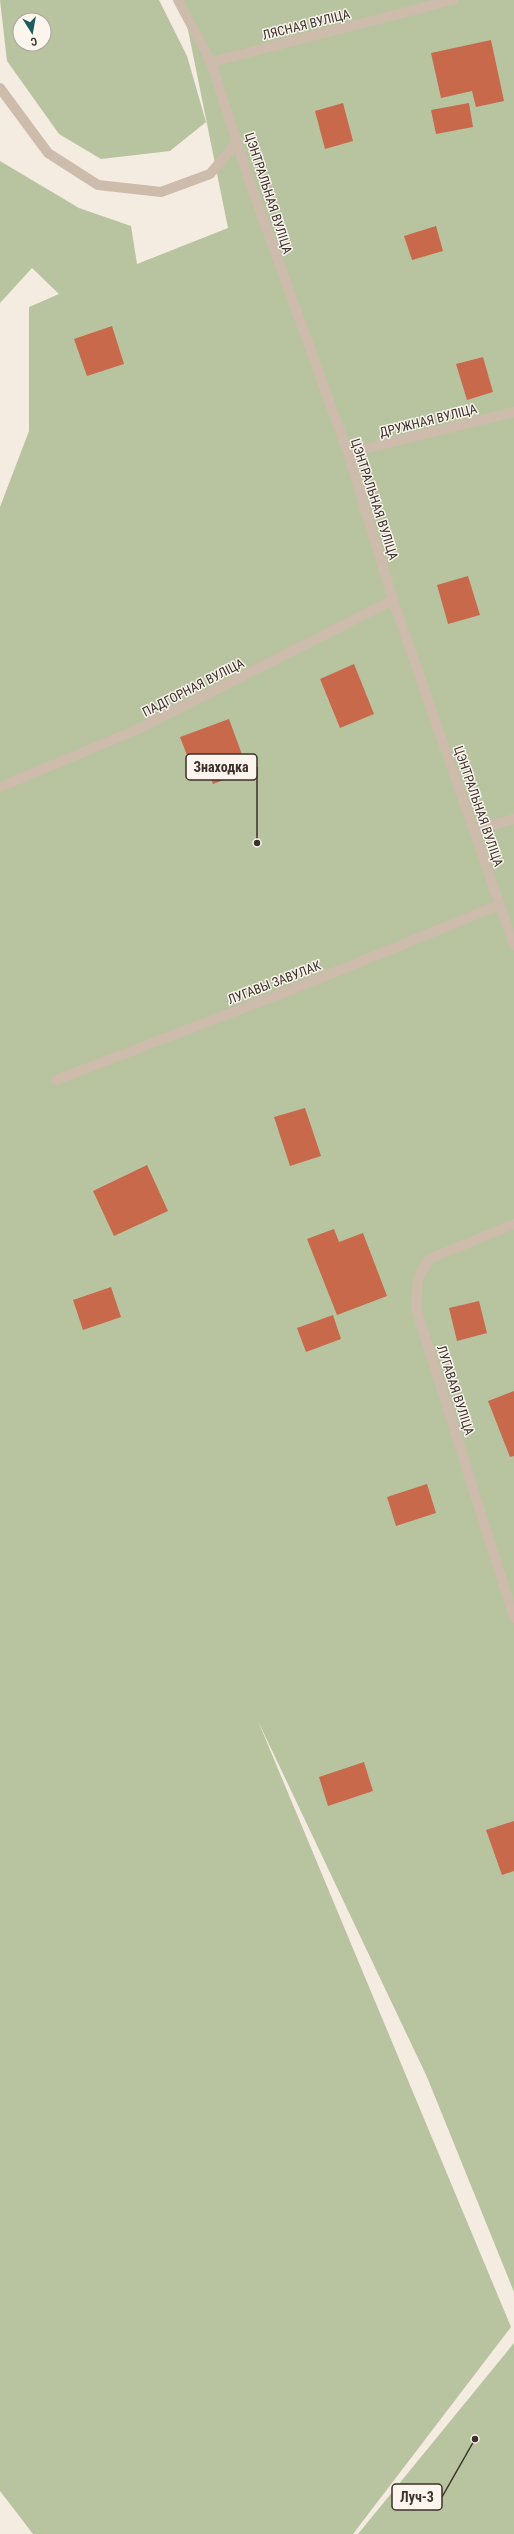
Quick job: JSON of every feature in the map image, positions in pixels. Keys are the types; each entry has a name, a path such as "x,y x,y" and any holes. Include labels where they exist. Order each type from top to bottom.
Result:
{"street":[{"name":"ЦЭНТРАЛЬНАЯ ВУЛІЦА","path":"178,0 211,62 238,141 250,183 348,453 393,600 514,945"},
{"name":"ЛЯСНАЯ ВУЛІЦА","path":"211,62 453,0"},
{"path":"0,88 48,153 98,185 161,192 210,174 238,141"},
{"name":"ДРУЖНАЯ ВУЛІЦА","path":"348,453 514,412"},
{"name":"ПАДГОРНАЯ ВУЛІЦА","path":"0,787 136,730 393,600"},
{"path":"474,830 514,819"},
{"name":"ЛУГАВЫ ЗАВУЛАК","path":"56,1080 301,986 499,905"},
{"name":"ЛУГАВАЯ ВУЛІЦА","path":"514,1224 429,1259 418,1278 416,1308 514,1618"}],"green space":[{"path":"0,0 159,0 187,56 206,122 170,151 101,159 59,134 7,61"},
{"path":"182,0 514,0 514,2292 427,2077 258,1721 511,2327 353,2534 33,2534 0,2491 0,507 29,431 29,307 59,294 32,268 0,303 0,161 79,208 131,226 137,264 228,228"},
{"path":"514,2343 514,2534 358,2534"}],"building":[{"path":"491,40 504,101 476,107 472,91 441,98 431,53"},
{"path":"343,103 353,141 325,149 315,111"},
{"path":"469,103 473,127 436,134 431,110"},
{"path":"436,226 443,251 412,260 404,236"},
{"path":"112,326 124,364 87,376 74,339"},
{"path":"483,357 493,392 467,400 456,364"},
{"path":"468,576 480,615 448,624 437,585"},
{"path":"354,664 374,714 340,728 320,679"},
{"path":"229,719 248,771 213,784 205,763 192,768 180,737"},
{"path":"305,1108 321,1156 290,1166 274,1117"},
{"path":"147,1165 168,1211 114,1236 93,1191"},
{"path":"334,1229 339,1242 363,1233 387,1296 337,1315 307,1239"},
{"path":"111,1287 121,1317 83,1330 73,1300"},
{"path":"479,1301 487,1333 457,1341 449,1308"},
{"path":"333,1315 341,1339 306,1352 297,1328"},
{"path":"514,1391 514,1456 510,1457 488,1401"},
{"path":"427,1484 436,1513 396,1526 387,1497"},
{"path":"364,1762 373,1791 328,1806 319,1777"},
{"path":"514,1821 514,1871 502,1875 486,1830"}],"place":[{"name":"Знаходка","path":"257,843"},
{"name":"Луч-3","path":"475,2439"}]}
